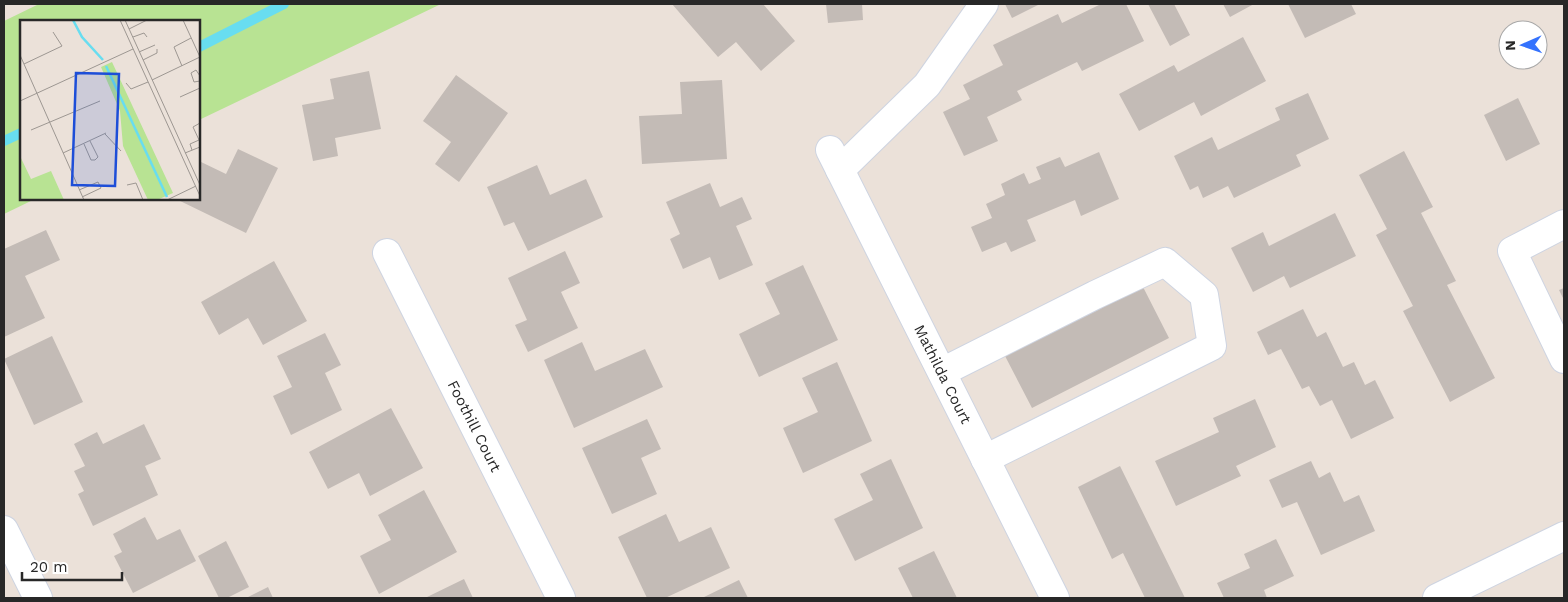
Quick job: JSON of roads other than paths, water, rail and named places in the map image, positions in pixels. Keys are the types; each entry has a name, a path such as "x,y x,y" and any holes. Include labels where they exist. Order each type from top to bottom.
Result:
{"street":[{"name":"Mathilda Court","path":"984,4 927,85 835,160 1055,598"},
{"path":"1564,224 1512,251 1564,359"},
{"name":"Foothill Court","path":"387,254 561,598"},
{"path":"942,372 1165,262 1204,295 1212,346 985,459"},
{"path":"4,530 38,598"},
{"path":"1437,598 1564,536"}],"waterway":[{"path":"200,46 284,4"},
{"path":"4,141 20,133"}]}
